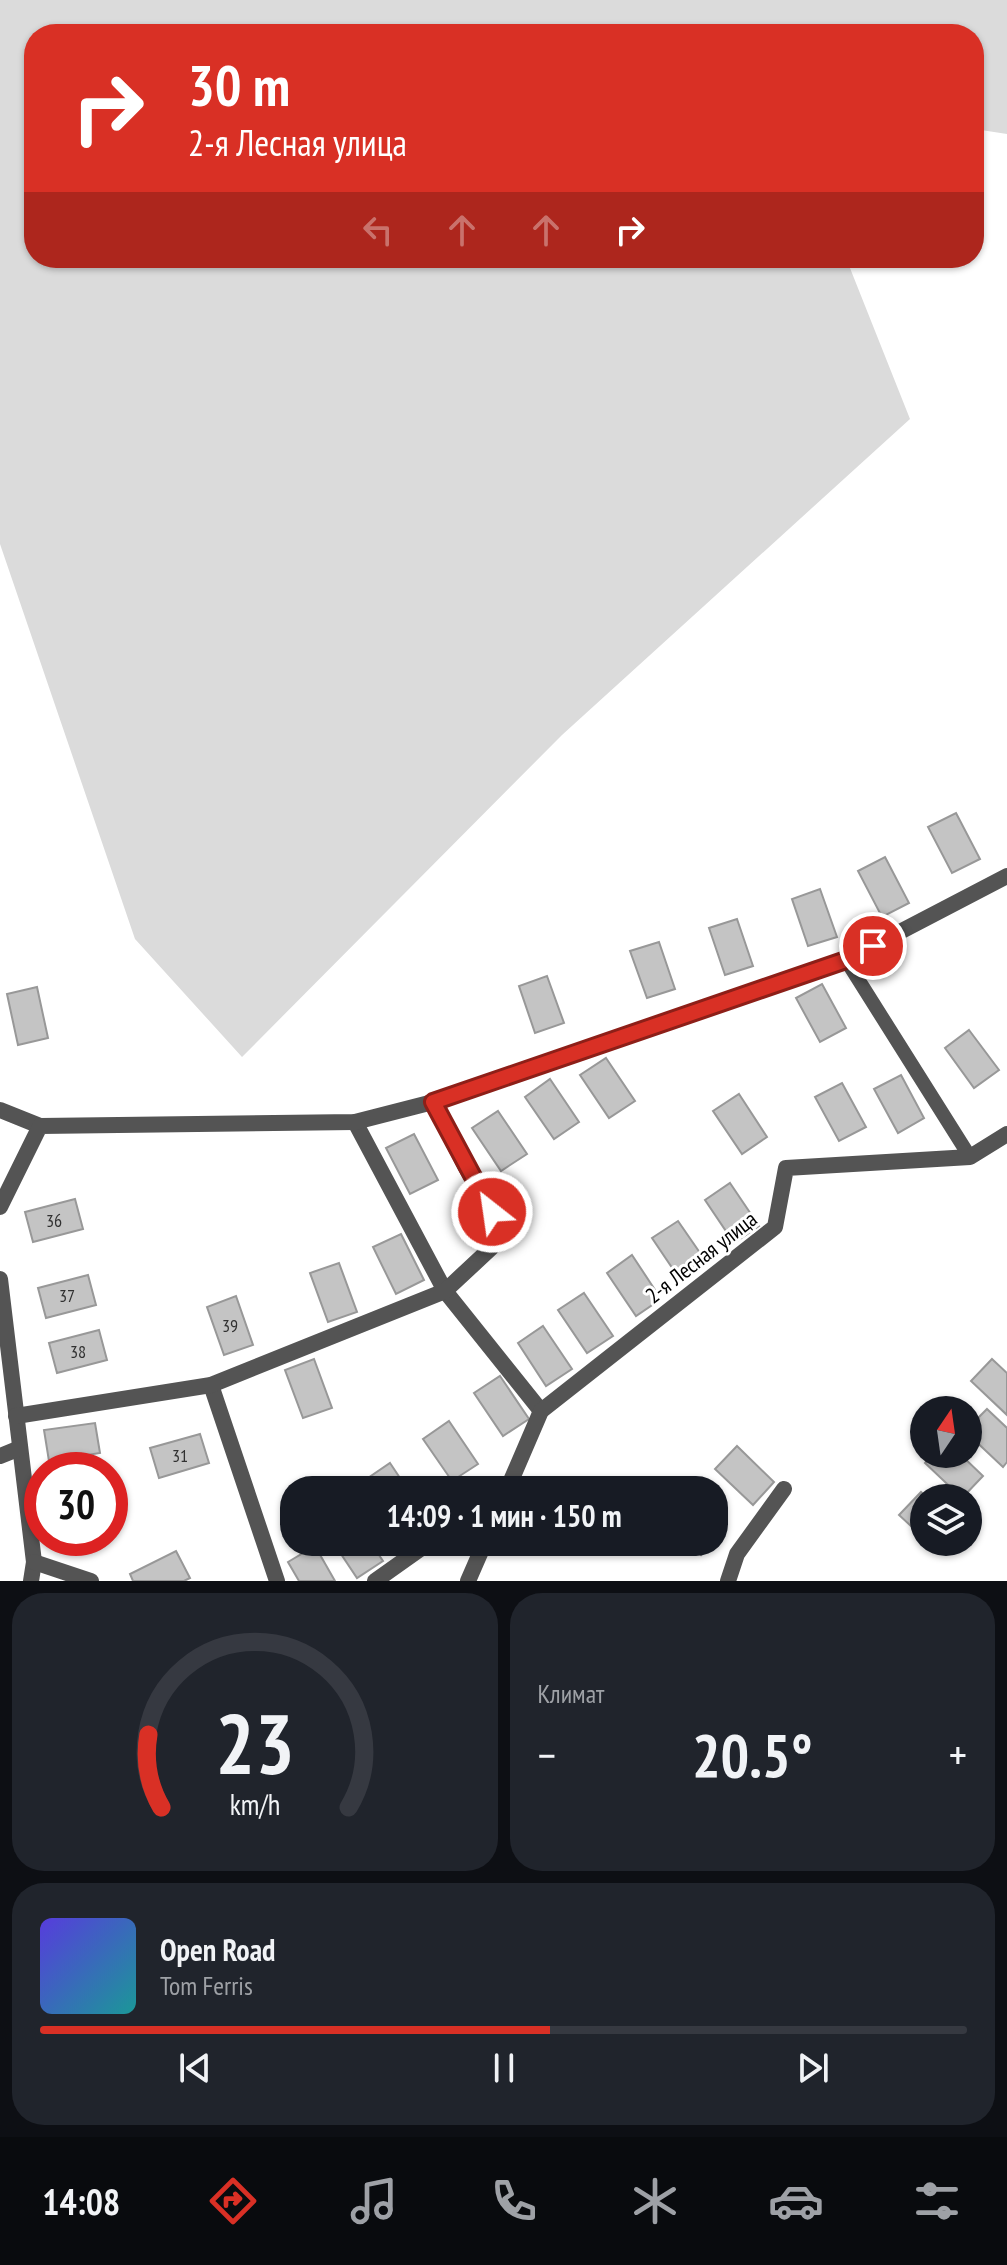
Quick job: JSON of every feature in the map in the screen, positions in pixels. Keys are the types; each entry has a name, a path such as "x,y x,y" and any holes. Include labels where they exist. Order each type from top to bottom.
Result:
{"street":[{"path":"0,1110 40,1126 355,1122 433,1102 846,960 1007,876"},
{"path":"16,1416 211,1385 445,1291 505,1235 433,1102"},
{"path":"355,1122 445,1291 541,1411"},
{"path":"0,1207 40,1126"},
{"name":"2-я Лесная улица","path":"513,1476 541,1411 775,1227 786,1168 970,1157 1007,1134"},
{"path":"0,1279 34,1562 31,1581"},
{"path":"211,1385 277,1581"},
{"path":"0,1456 20,1448"},
{"path":"728,1581 737,1554 784,1489"},
{"path":"375,1581 410,1556"},
{"path":"468,1581 479,1556"},
{"path":"34,1562 91,1581"}],"lane":[{"path":"846,960 970,1157"}],"shaded area":[{"path":"0,0 1007,0 1007,134 984,130 984,24 24,24 24,268 850,268 910,419 562,735 242,1057 135,939 0,544"}],"building":[{"path":"956,813 980,859 952,873 928,827"},
{"path":"885,857 909,903 882,917 858,871"},
{"path":"820,889 837,937 808,946 792,899"},
{"path":"737,919 753,966 725,975 709,928"},
{"path":"659,942 675,989 647,998 630,951"},
{"path":"547,976 564,1023 535,1033 519,986"},
{"path":"822,984 846,1028 820,1042 796,998"},
{"path":"37,987 48,1038 18,1045 7,994"},
{"path":"969,1030 999,1070 974,1088 945,1048"},
{"path":"606,1058 635,1101 609,1118 580,1075"},
{"path":"901,1075 924,1118 898,1133 874,1089"},
{"path":"550,1079 579,1122 554,1139 525,1097"},
{"path":"842,1083 866,1127 839,1141 815,1097"},
{"path":"739,1094 767,1137 742,1154 713,1111"},
{"path":"498,1111 527,1154 501,1171 472,1128"},
{"path":"414,1134 438,1180 410,1194 386,1148"},
{"path":"730,1183 759,1226 734,1243 705,1200"},
{"path":"75,1199 83,1229 33,1242 25,1212"},
{"path":"678,1221 707,1263 681,1281 652,1238"},
{"path":"401,1234 424,1280 396,1294 373,1247"},
{"path":"632,1255 661,1299 636,1316 607,1273"},
{"path":"339,1263 357,1312 328,1322 310,1273"},
{"path":"88,1275 96,1305 46,1318 38,1288"},
{"path":"584,1293 613,1336 587,1353 558,1310"},
{"path":"236,1296 253,1345 224,1355 207,1307"},
{"path":"543,1326 572,1369 546,1386 518,1343"},
{"path":"99,1330 107,1360 57,1373 49,1343"},
{"path":"314,1359 332,1408 303,1418 285,1370"},
{"path":"992,1359 1007,1373 1007,1415 971,1381"},
{"path":"500,1376 529,1419 503,1436 474,1393"},
{"path":"987,1409 1007,1428 1007,1462 1003,1467 982,1447 982,1414"},
{"path":"449,1421 478,1464 460,1476 449,1476 423,1439"},
{"path":"95,1423 100,1452 48,1452 44,1430"},
{"path":"200,1434 209,1463 159,1478 150,1448"},
{"path":"737,1446 774,1482 753,1505 728,1481 728,1476 722,1476 715,1469"},
{"path":"390,1463 399,1476 371,1476"},
{"path":"930,1468 975,1468 983,1476 975,1484 947,1484"},
{"path":"910,1504 910,1525 899,1515"},
{"path":"176,1551 190,1578 184,1581 133,1581 130,1574"},
{"path":"298,1556 321,1556 335,1581 299,1581 288,1562"},
{"path":"342,1556 380,1556 383,1561 357,1578"}],"route":[{"path":"492,1212 433,1102 846,960 873,946"}]}
